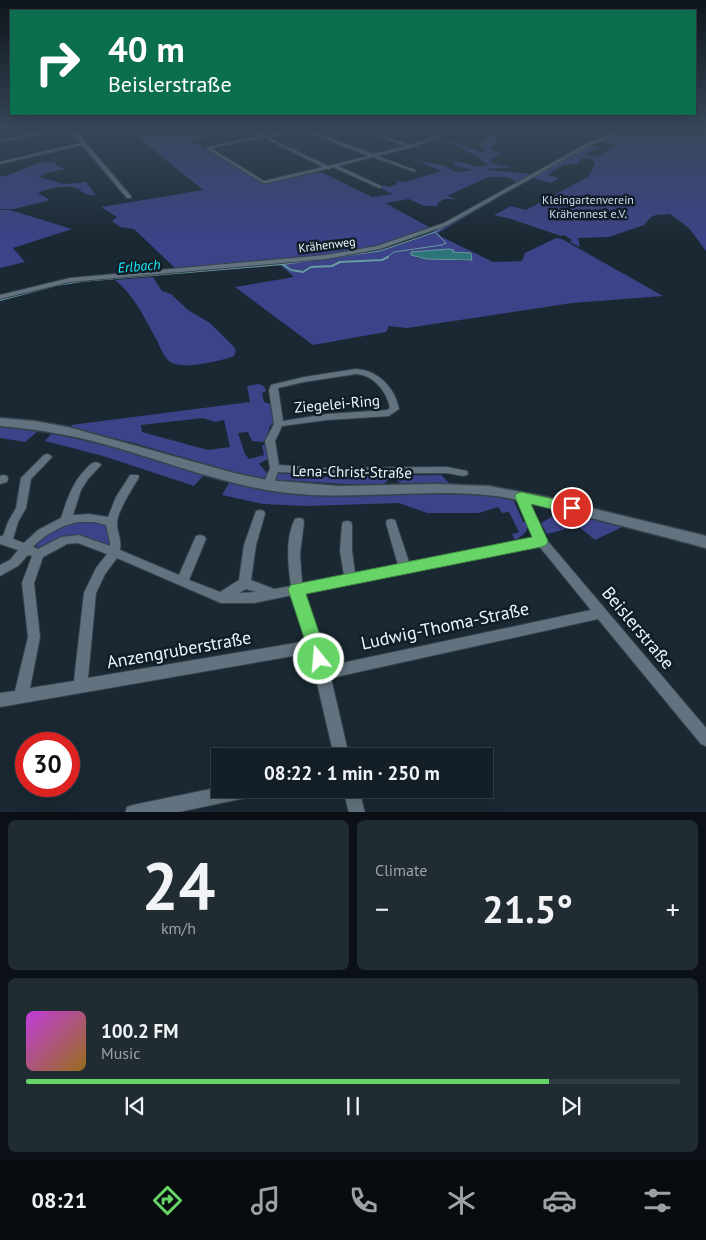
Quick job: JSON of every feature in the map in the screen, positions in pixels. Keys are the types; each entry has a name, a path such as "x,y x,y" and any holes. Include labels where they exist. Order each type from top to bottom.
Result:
{"street":[{"path":"101,166 129,197"},
{"path":"237,166 264,182 280,180 336,166"},
{"path":"400,166 413,171"},
{"name":"Krähenweg","path":"0,297 70,280 326,258 378,248 446,224 549,166"},
{"path":"332,167 379,187"},
{"name":"Ziegelei-Ring","path":"275,468 270,441 279,424 273,390 274,386 306,379 363,372 378,381 389,392 395,406 395,409 389,413 327,417 279,424"},
{"name":"Lena-Christ-Straße","path":"0,422 19,422 97,437 145,450 222,475 268,485 303,490 439,488 493,491 610,517 706,542"},
{"path":"32,551 4,541 21,508 26,478 47,457"},
{"path":"66,521 76,489 96,464"},
{"path":"268,485 275,468 318,471 446,470 463,473"},
{"path":"80,686 90,593 100,571 114,553 116,543 111,522 121,497 134,477"},
{"name":"Beislerstraße","path":"521,497 541,541 706,739"},
{"path":"245,583 250,545 260,514"},
{"path":"21,696 34,637 28,583 32,551 42,533 66,521 80,517 98,518 111,522"},
{"path":"299,522 292,551 296,589 323,673 340,748"},
{"path":"392,523 405,568"},
{"path":"347,526 346,551 350,579"},
{"path":"0,572 32,551 64,540 79,539 137,561 221,598 254,598 541,541"},
{"path":"182,582 200,539"},
{"path":"245,583 274,594"},
{"path":"221,598 245,583"},
{"name":"Ludwig-Thoma-Straße","path":"323,673 601,613"},
{"name":"Anzengruberstraße","path":"0,700 315,646"},
{"path":"133,812 211,797"},
{"path":"353,798 358,812"}],"green space":[{"path":"32,166 58,166 65,169 45,173 39,177 64,184 86,182 96,195 88,195 74,187 58,187 38,193 50,200 14,209 0,209 0,177"},
{"path":"173,166 234,166 264,184 321,172 372,197 393,194 380,188 382,185 389,187 398,184 395,181 404,182 442,171 429,166 445,166 455,172 474,170 456,166 505,166 512,167 486,169 532,174 546,166 562,166 563,167 559,167 548,175 559,178 552,183 532,178 438,233 442,237 493,262 522,261 525,253 556,238 562,239 663,296 572,303 407,328 389,326 386,332 313,345 235,287 294,277 278,263 338,257 378,250 416,239 434,231 431,229 393,243 341,255 176,269 134,229 120,227 112,221 117,217 101,207 203,190","holes":["488,177 507,178 516,183 444,223 431,228 385,203 409,199 424,206 437,206 444,199 456,199 447,196","449,249 453,251 451,252 463,252 468,261 417,258 414,251 433,252"]},
{"name":"Kleingartenverein Krähennest e.V.","path":"594,166 706,166 706,251 689,228 670,214 656,215 651,217 644,225 609,237 578,238 580,247 570,242 572,240 564,235 561,236 494,215 511,206 526,210 588,177"},
{"path":"0,210 10,210 72,229 13,248 25,262 0,268"},
{"path":"153,277 162,291 171,294 188,310 210,323 234,347 236,351 234,356 191,365 175,364 169,361 138,306 115,280"},
{"path":"259,384 264,386 266,391 262,393 264,402 270,404 275,422 270,426 265,442 252,441 248,432 238,433 245,454 249,459 264,455 262,446 265,444 268,459 259,464 267,473 266,477 259,479 130,442 72,428 71,425 250,402 247,386","holes":["203,418 215,422 224,420 230,447 208,450 142,432 141,425"]},
{"path":"0,426 38,431 25,442 0,438"},
{"path":"52,433 115,448 204,475 194,486 103,456 45,441"},
{"path":"278,473 323,477 441,475 449,483 402,484 395,479 388,480 384,484 276,480"},
{"path":"229,483 301,494 452,493 506,498 514,501 523,522 527,522 528,525 523,535 515,540 512,534 519,532 509,512 502,513 498,507 479,513 427,513 399,503 306,506 263,504 222,495"},
{"path":"565,513 622,527 595,540 578,526 547,534 541,523 555,515"},
{"path":"78,519 110,524 112,550 64,538 37,548 36,543 42,537"}],"shaded area":[{"path":"454,250 452,252 471,253 472,260 426,259 411,255 411,252"}],"waterway":[{"name":"Erlbach","path":"435,232 554,166"},
{"name":"Erlbach","path":"323,259 380,251 435,232"},
{"name":"Erlbach","path":"387,258 394,252 446,243 435,232"},
{"name":"Erlbach","path":"283,264 333,257"},
{"name":"Erlbach","path":"0,300 57,285 82,281 282,264 291,270 303,272 311,267 332,266 340,262 382,260 387,258"}],"route":[{"path":"319,659 296,589 541,541 521,497 572,508"}]}
